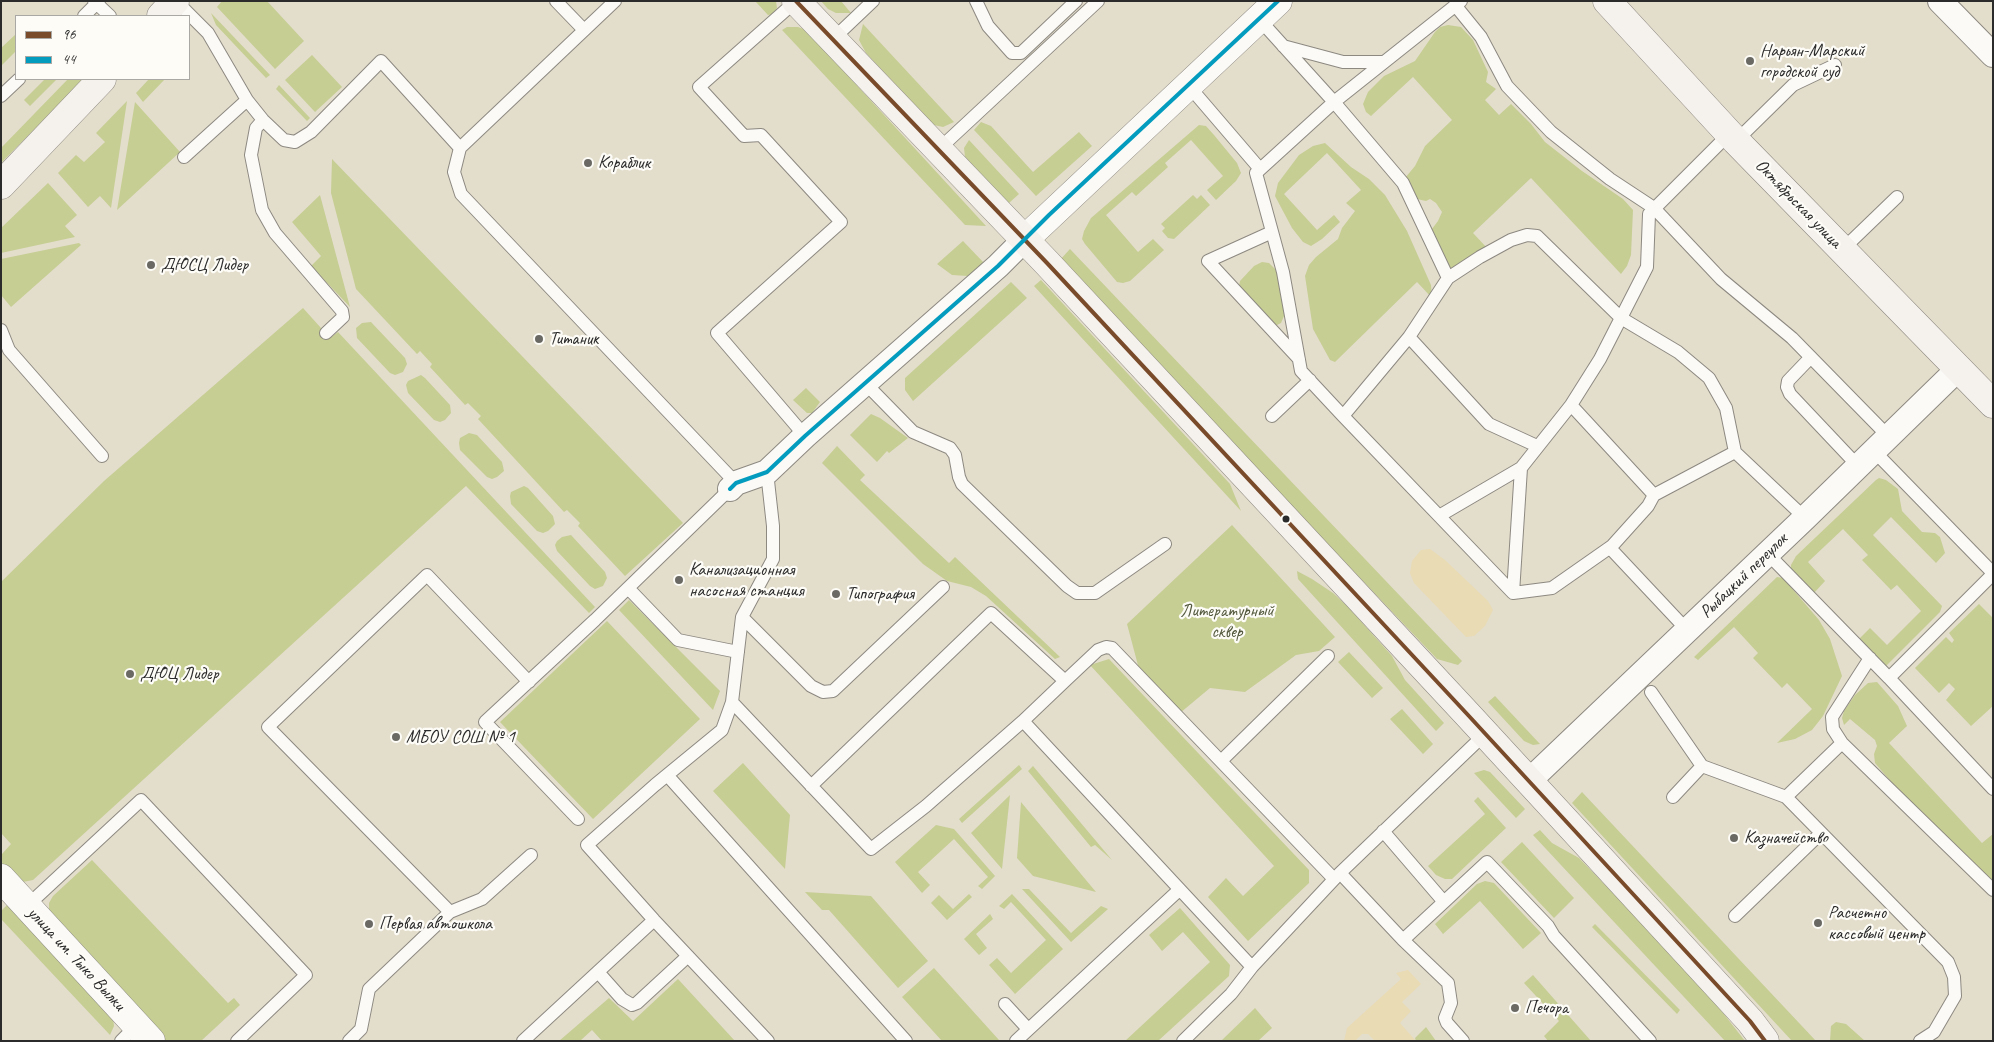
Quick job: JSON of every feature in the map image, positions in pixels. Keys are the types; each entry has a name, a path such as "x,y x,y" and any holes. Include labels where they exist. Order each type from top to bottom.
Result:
{"main road":[{"path":"796,1 1024,240 1529,781 1750,1021 1765,1041"},
{"name":"Октябрьская улица","path":"1606,1 1733,137 1993,404"},
{"path":"1,184 101,80"}],"street":[{"path":"1940,1 1993,55"},
{"path":"733,486 767,472 805,436 998,266 1269,10"},
{"name":"Рыбацкий переулок","path":"1529,781 1958,369"},
{"name":"улица им. Тыко Вылки","path":"1,878 27,906 136,1036"}],"lane":[{"path":"556,1 584,30"},
{"path":"796,1 699,87 744,136 761,136 842,222 717,333 805,436"},
{"path":"833,39 873,1"},
{"path":"976,1 988,26 1012,53 1021,53 1076,1"},
{"path":"938,150 1098,1"},
{"path":"85,15 97,2 109,15"},
{"path":"578,820 486,722 733,486 635,378 461,194 454,172 460,148 612,2"},
{"path":"1513,593 1301,371 1283,272 1256,173 1334,102 1458,3 1481,37 1507,86 1551,132 1610,179 1654,208 1721,279 1792,338 1811,357 1873,451 1993,574 1889,678"},
{"path":"170,5 184,15"},
{"path":"1269,10 1282,45 1334,102 1403,183 1448,278"},
{"path":"190,20 208,33 247,100 263,120 284,140 295,142 311,132 381,61 460,148"},
{"path":"1282,45 1343,62 1384,62"},
{"path":"1021,53 1031,64"},
{"path":"1439,516 1520,468 1571,405 1600,359 1647,267 1649,214 1654,208 1793,85 1835,65"},
{"path":"1,96 18,80"},
{"path":"1188,85 1260,169"},
{"path":"184,157 247,100"},
{"path":"263,120 256,128 251,155 262,210 275,233 342,311 343,317 326,333"},
{"path":"1842,250 1897,197"},
{"path":"1272,232 1208,261 1299,359"},
{"path":"1342,416 1409,337 1448,278 1480,256 1511,240 1527,235 1537,236 1621,318 1678,352 1709,378 1726,408 1735,452 1805,518"},
{"path":"1,330 9,350 102,456"},
{"path":"1409,337 1489,424 1537,446"},
{"path":"1811,357 1788,381 1787,387 1790,394 1873,451"},
{"path":"1272,416 1310,380"},
{"path":"866,384 913,432 950,448 955,455 962,484 1067,586 1077,593 1095,593 1165,544"},
{"path":"1571,405 1654,494"},
{"path":"1513,593 1552,588 1610,548 1648,506 1654,494 1735,452"},
{"path":"1513,593 1520,468"},
{"path":"767,472 773,526 773,559 742,618 732,702 722,730 587,845 654,920 768,1041"},
{"path":"1610,548 1687,630"},
{"path":"1768,553 1993,789"},
{"path":"450,912 268,727 427,574 529,682"},
{"path":"742,618 811,686 823,692 833,690 943,586"},
{"path":"628,588 678,640 738,652"},
{"path":"811,786 992,612 1065,681"},
{"path":"732,702 871,849 926,806 1022,721 1098,650 1106,647 1112,648 1221,761 1448,983 1450,1003 1445,1018 1447,1023 1463,1041"},
{"path":"1221,761 1328,656"},
{"path":"1870,658 1832,717 1833,729 1842,743 1993,890"},
{"path":"1651,692 1702,766 1786,796 1948,962 1954,977 1955,996 1934,1032 1920,1041"},
{"path":"1022,721 1252,967"},
{"path":"1183,1041 1231,994 1252,967 1337,876 1485,734"},
{"path":"1786,796 1842,743"},
{"path":"1673,797 1702,766"},
{"path":"667,775 906,1041"},
{"path":"27,906 141,800 306,975 237,1041"},
{"path":"1383,831 1444,902"},
{"path":"1735,916 1821,833"},
{"path":"349,1041 361,1029 369,989 450,912 482,900 530,855"},
{"path":"1403,940 1487,862 1548,926 1554,936 1650,1041"},
{"path":"1016,1041 1180,890"},
{"path":"523,1041 654,920"},
{"path":"598,972 622,1000 632,1005 637,1003 688,956"},
{"path":"1004,1004 1028,1029"}],"green space":[{"path":"222,1 267,1 304,41 275,69 217,7"},
{"path":"755,1 776,1 777,8 773,14 768,15"},
{"path":"821,1 841,1 851,13 836,13 828,9"},
{"path":"211,13 270,75 266,78 216,25"},
{"path":"863,24 954,122 943,127 934,125 866,53 859,40"},
{"path":"1448,25 1461,27 1473,40 1488,72 1486,82 1496,89 1485,100 1499,115 1511,104 1531,124 1545,142 1582,171 1623,199 1633,210 1631,255 1627,266 1621,274 1531,178 1473,233 1488,249 1453,268 1438,266 1431,258 1425,244 1425,238 1438,221 1442,212 1436,203 1430,199 1426,201 1417,199 1405,178 1415,166 1425,146 1452,120 1413,77 1371,116 1366,112 1363,104 1368,92 1384,76 1415,61 1435,32 1440,27"},
{"path":"787,27 798,27 806,30 986,226 965,225 782,30"},
{"path":"15,35 15,52 1,66 1,48"},
{"path":"312,55 342,87 315,112 285,80"},
{"path":"44,80 56,80 30,106 24,100"},
{"path":"67,80 83,80 1,163 1,148"},
{"path":"148,80 164,80 143,102 136,93"},
{"path":"279,85 310,118 307,121 276,89"},
{"path":"127,101 111,208 100,196 88,207 58,173 76,155 84,162 105,142 96,133"},
{"path":"135,102 180,152 117,210"},
{"path":"981,122 991,126 1033,172 1079,132 1092,146 1036,196 974,130"},
{"path":"1199,125 1206,126 1214,135 1237,163 1241,173 1236,181 1216,200 1207,190 1223,176 1191,140 1165,163 1168,167 1136,196 1132,192 1106,215 1138,252 1153,239 1164,250 1130,281 1117,282 1085,244 1082,239 1084,231 1091,218"},
{"path":"969,140 1019,194 1009,203 965,157 964,148"},
{"path":"1325,143 1351,167 1369,179 1385,195 1407,231 1431,285 1432,298 1417,282 1335,362 1330,360 1313,329 1305,276 1309,265 1316,257 1338,239 1342,228 1355,211 1346,203 1361,190 1327,153 1284,194 1317,230 1334,215 1340,222 1322,239 1311,246 1303,242 1292,228 1275,196 1278,183 1299,155 1313,146"},
{"path":"332,159 683,523 625,576 578,526 580,523 567,510 564,512 478,419 481,416 468,403 465,405 430,367 432,364 420,351 417,354 356,289 331,193"},
{"path":"48,183 77,215 65,226 75,237 1,253 1,228"},
{"path":"320,195 350,307 311,266 321,256 292,222"},
{"path":"1193,195 1197,199 1201,195 1210,205 1174,239 1168,238 1162,231 1165,228 1161,224"},
{"path":"963,241 985,264 968,276 952,275 937,264"},
{"path":"79,243 81,245 11,307 1,295 1,259"},
{"path":"1070,249 1462,661 1458,665 1437,659 1059,261"},
{"path":"1262,262 1269,263 1277,271 1284,302 1284,316 1281,323 1275,326 1239,286 1240,281 1254,266"},
{"path":"1041,280 1230,484 1241,511 1034,286"},
{"path":"1011,282 1027,298 913,401 905,390 905,378"},
{"name":"ДЮЦ Лидер","path":"303,308 330,338 338,332 595,607 589,613 466,486 33,880 23,882 3,867 2,861 2,854 11,844 1,833 1,582 104,481"},
{"path":"371,322 405,358 407,364 403,372 395,375 390,373 357,338 356,328 362,323"},
{"path":"421,375 450,405 451,413 445,420 440,422 434,420 408,393 406,385 408,381"},
{"path":"806,388 820,402 812,413 807,413 793,400"},
{"path":"871,414 880,418 908,438 889,453 887,451 877,462 850,435"},
{"path":"469,433 477,435 502,462 504,471 497,477 492,479 487,477 460,450 460,438"},
{"path":"837,446 865,475 860,480 949,563 955,557 1060,657 1055,659 986,596 971,587 947,581 923,564 822,463"},
{"path":"1879,478 1886,480 1898,489 1902,511 1922,532 1935,533 1940,537 1945,553 1936,563 1891,517 1873,535 1942,606 1940,612 1885,667 1858,640 1870,628 1887,645 1921,611 1897,585 1891,590 1862,560 1868,555 1843,529 1808,562 1825,581 1814,593 1791,568 1796,556"},
{"path":"524,486 553,516 555,524 548,531 543,533 537,531 511,504 511,492"},
{"name":"Литературный сквер","path":"1232,525 1335,637 1319,651 1296,655 1245,692 1210,688 1180,713 1139,669 1127,624"},
{"path":"571,535 605,572 607,578 603,586 595,589 590,586 557,551 555,545 557,541 562,537"},
{"path":"1297,571 1333,593 1392,656 1405,680 1444,723 1436,731 1298,579"},
{"path":"1777,577 1783,578 1819,620 1830,639 1842,676 1823,716 1812,730 1795,739 1777,743 1812,709 1787,683 1782,688 1753,658 1758,653 1734,627 1698,660 1694,657"},
{"path":"629,600 720,691 713,710 619,610"},
{"path":"1979,604 1993,618 1993,706 1971,726 1946,700 1955,689 1949,683 1939,693 1915,668 1946,637 1952,643 1954,640 1949,633"},
{"path":"607,621 700,719 593,819 500,722"},
{"path":"1349,652 1383,688 1372,698 1338,662"},
{"path":"1109,659 1309,870 1309,883 1248,941 1208,897 1226,878 1243,896 1274,866 1090,665"},
{"path":"1877,682 1898,706 1907,726 1889,743 1982,843 1993,834 1993,883 1893,784 1875,763 1874,754 1877,746 1875,740 1850,719 1844,725 1842,718 1844,711 1855,695 1868,683"},
{"path":"1495,696 1540,744 1533,745 1524,741 1488,702"},
{"path":"1402,709 1433,744 1423,754 1390,719"},
{"path":"743,763 790,815 785,869 713,791"},
{"path":"1019,765 1022,769 962,823 959,819"},
{"path":"1033,766 1112,860 1095,845 1091,847 1028,771"},
{"path":"1484,770 1490,772 1525,809 1516,818 1474,773"},
{"path":"1582,792 1816,1041 1792,1041 1572,803"},
{"path":"1010,795 1002,869 971,833"},
{"path":"1478,797 1506,828 1452,879 1445,879 1436,875 1428,866 1485,814 1474,801"},
{"path":"1021,802 1096,892 1033,876 1017,858"},
{"path":"936,825 954,829 995,876 982,889 978,886 988,877 954,839 918,872 930,885 922,893 895,862"},
{"path":"1540,830 1552,843 1579,858 1698,981 1745,1041 1725,1041 1533,835"},
{"path":"1522,842 1574,898 1554,918 1501,862"},
{"path":"92,860 228,1003 234,998 240,1005 201,1041 165,1041 49,912 49,903 53,896"},
{"path":"1485,881 1494,883 1541,933 1523,949 1480,901 1443,934 1435,924 1477,884"},
{"path":"1022,889 1029,889 1071,933 1101,906 1108,909 1071,942"},
{"path":"805,892 871,896 928,961 898,988 829,910 822,910"},
{"path":"969,894 972,897 947,920 931,903 939,895 953,909"},
{"path":"1012,894 1063,949 1015,994 989,965 997,958 1011,973 1046,940 1011,902 1004,909 999,906"},
{"path":"7,905 113,1018 114,1026 110,1035 1,919 1,911"},
{"path":"1180,908 1230,965 1229,976 1158,1041 1125,1041 1210,962 1183,932 1162,951 1149,935"},
{"path":"990,914 993,919 976,934 987,948 979,955 964,939"},
{"path":"1595,924 1680,1010 1677,1014 1592,927"},
{"path":"934,968 998,1041 942,1041 902,997"},
{"path":"1533,975 1591,1041 1548,1041 1544,1036 1559,1021 1524,983"},
{"path":"678,979 735,1041 602,1041 592,1030 580,1041 559,1041 609,998 633,1021"},
{"path":"1255,1008 1272,1028 1258,1041 1221,1041"},
{"path":"1836,1022 1846,1024 1865,1041 1830,1041 1831,1026"},
{"path":"1426,1027 1436,1041 1416,1041 1415,1038"}],"sand":[{"path":"1430,549 1445,560 1488,601 1493,610 1485,626 1474,636 1466,637 1414,583 1410,573 1412,561 1421,550"},
{"path":"1408,970 1421,984 1402,1002 1411,1011 1400,1023 1416,1041 1375,1041 1368,1034 1362,1034 1355,1041 1344,1041 1347,1028 1401,979 1396,973"}],"transit line":[{"name":"96","path":"796,1 1047,263 1468,715 1750,1021 1765,1041"},
{"name":"44","path":"730,489 736,483 767,472 805,436 998,266 1049,215 1278,1"}],"place":[{"name":"Нарьян-Марский городской суд","path":"1750,61"},
{"name":"Кораблик","path":"588,163"},
{"name":"ДЮСЦ Лидер","path":"151,265"},
{"name":"Титаник","path":"539,339"},
{"name":"Канализационная насосная станция","path":"679,580"},
{"name":"Типография","path":"836,594"},
{"name":"ДЮЦ Лидер","path":"130,674"},
{"name":"МБОУ СОШ № 1","path":"396,737"},
{"name":"Казначейство","path":"1734,838"},
{"name":"Расчетно кассовый центр","path":"1818,923"},
{"name":"Первая автошкола","path":"369,924"},
{"name":"Печора","path":"1515,1008"}]}
